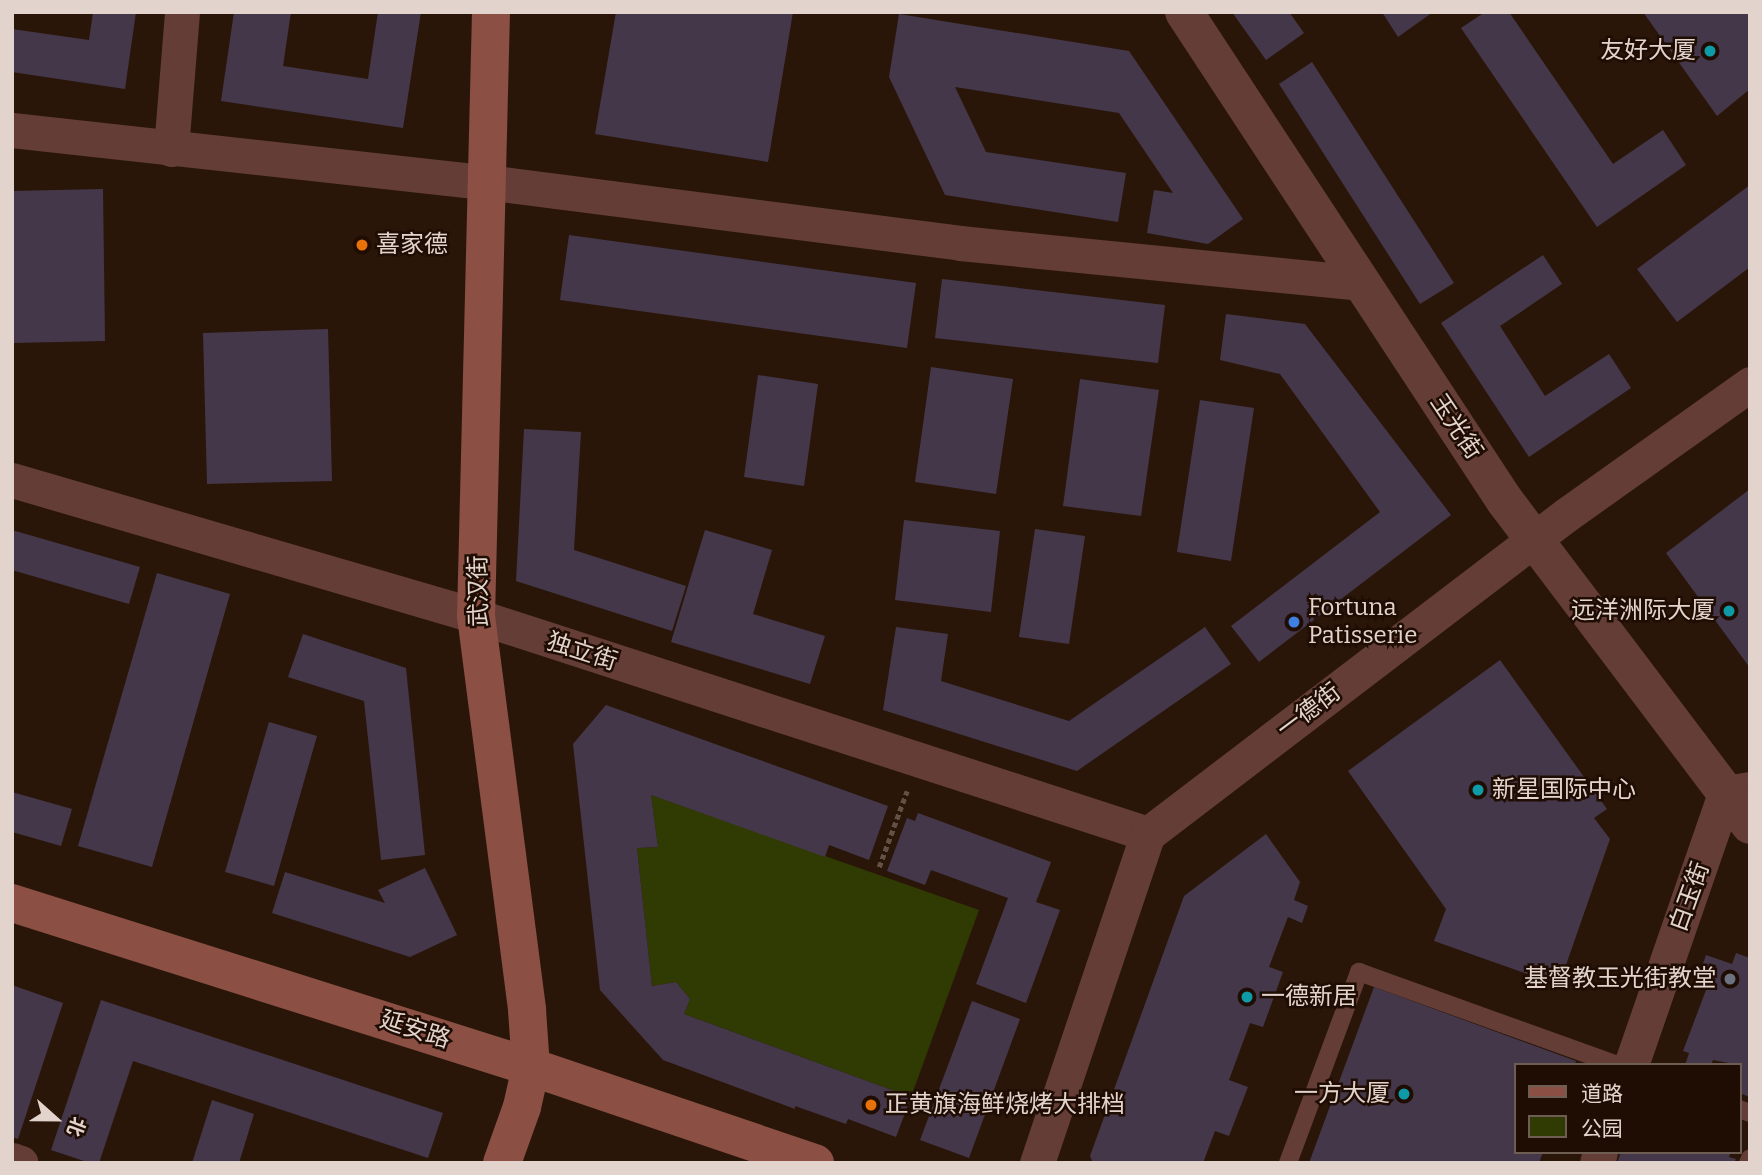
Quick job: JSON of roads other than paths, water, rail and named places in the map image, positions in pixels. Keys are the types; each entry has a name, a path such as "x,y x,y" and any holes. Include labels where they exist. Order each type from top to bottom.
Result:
{"main road":[{"name":"武汉街","path":"491,12 476,617 527,1010 531,1067 522,1107 502,1163"},
{"name":"延安路","path":"12,903 531,1067 815,1163"}],"street":[{"path":"171,149 182,12"},
{"name":"玉光街","path":"1184,12 1360,283 1533,540 1737,791 1750,825"},
{"path":"12,130 486,181 960,243 1360,283"},
{"name":"一德街","path":"1148,834 1533,540 1750,384"},
{"name":"独立街","path":"12,480 476,617 1148,834"},
{"name":"白玉街","path":"1632,1063 1737,791"},
{"path":"1037,1163 1148,834"},
{"path":"12,1160 21,1163"}],"lane":[{"path":"1288,1163 1359,972 1610,1063"}],"place":[{"name":"友好大厦","path":"1710,51"},
{"name":"喜家德","path":"362,245"},
{"name":"远洋洲际大厦","path":"1729,611"},
{"name":"Fortuna Patisserie","path":"1294,622"},
{"name":"新星国际中心","path":"1478,790"},
{"name":"基督教玉光街教堂","path":"1730,979"},
{"name":"一德新居","path":"1247,997"},
{"name":"一方大厦","path":"1404,1094"},
{"name":"正黄旗海鲜烧烤大排档","path":"871,1105"}]}
